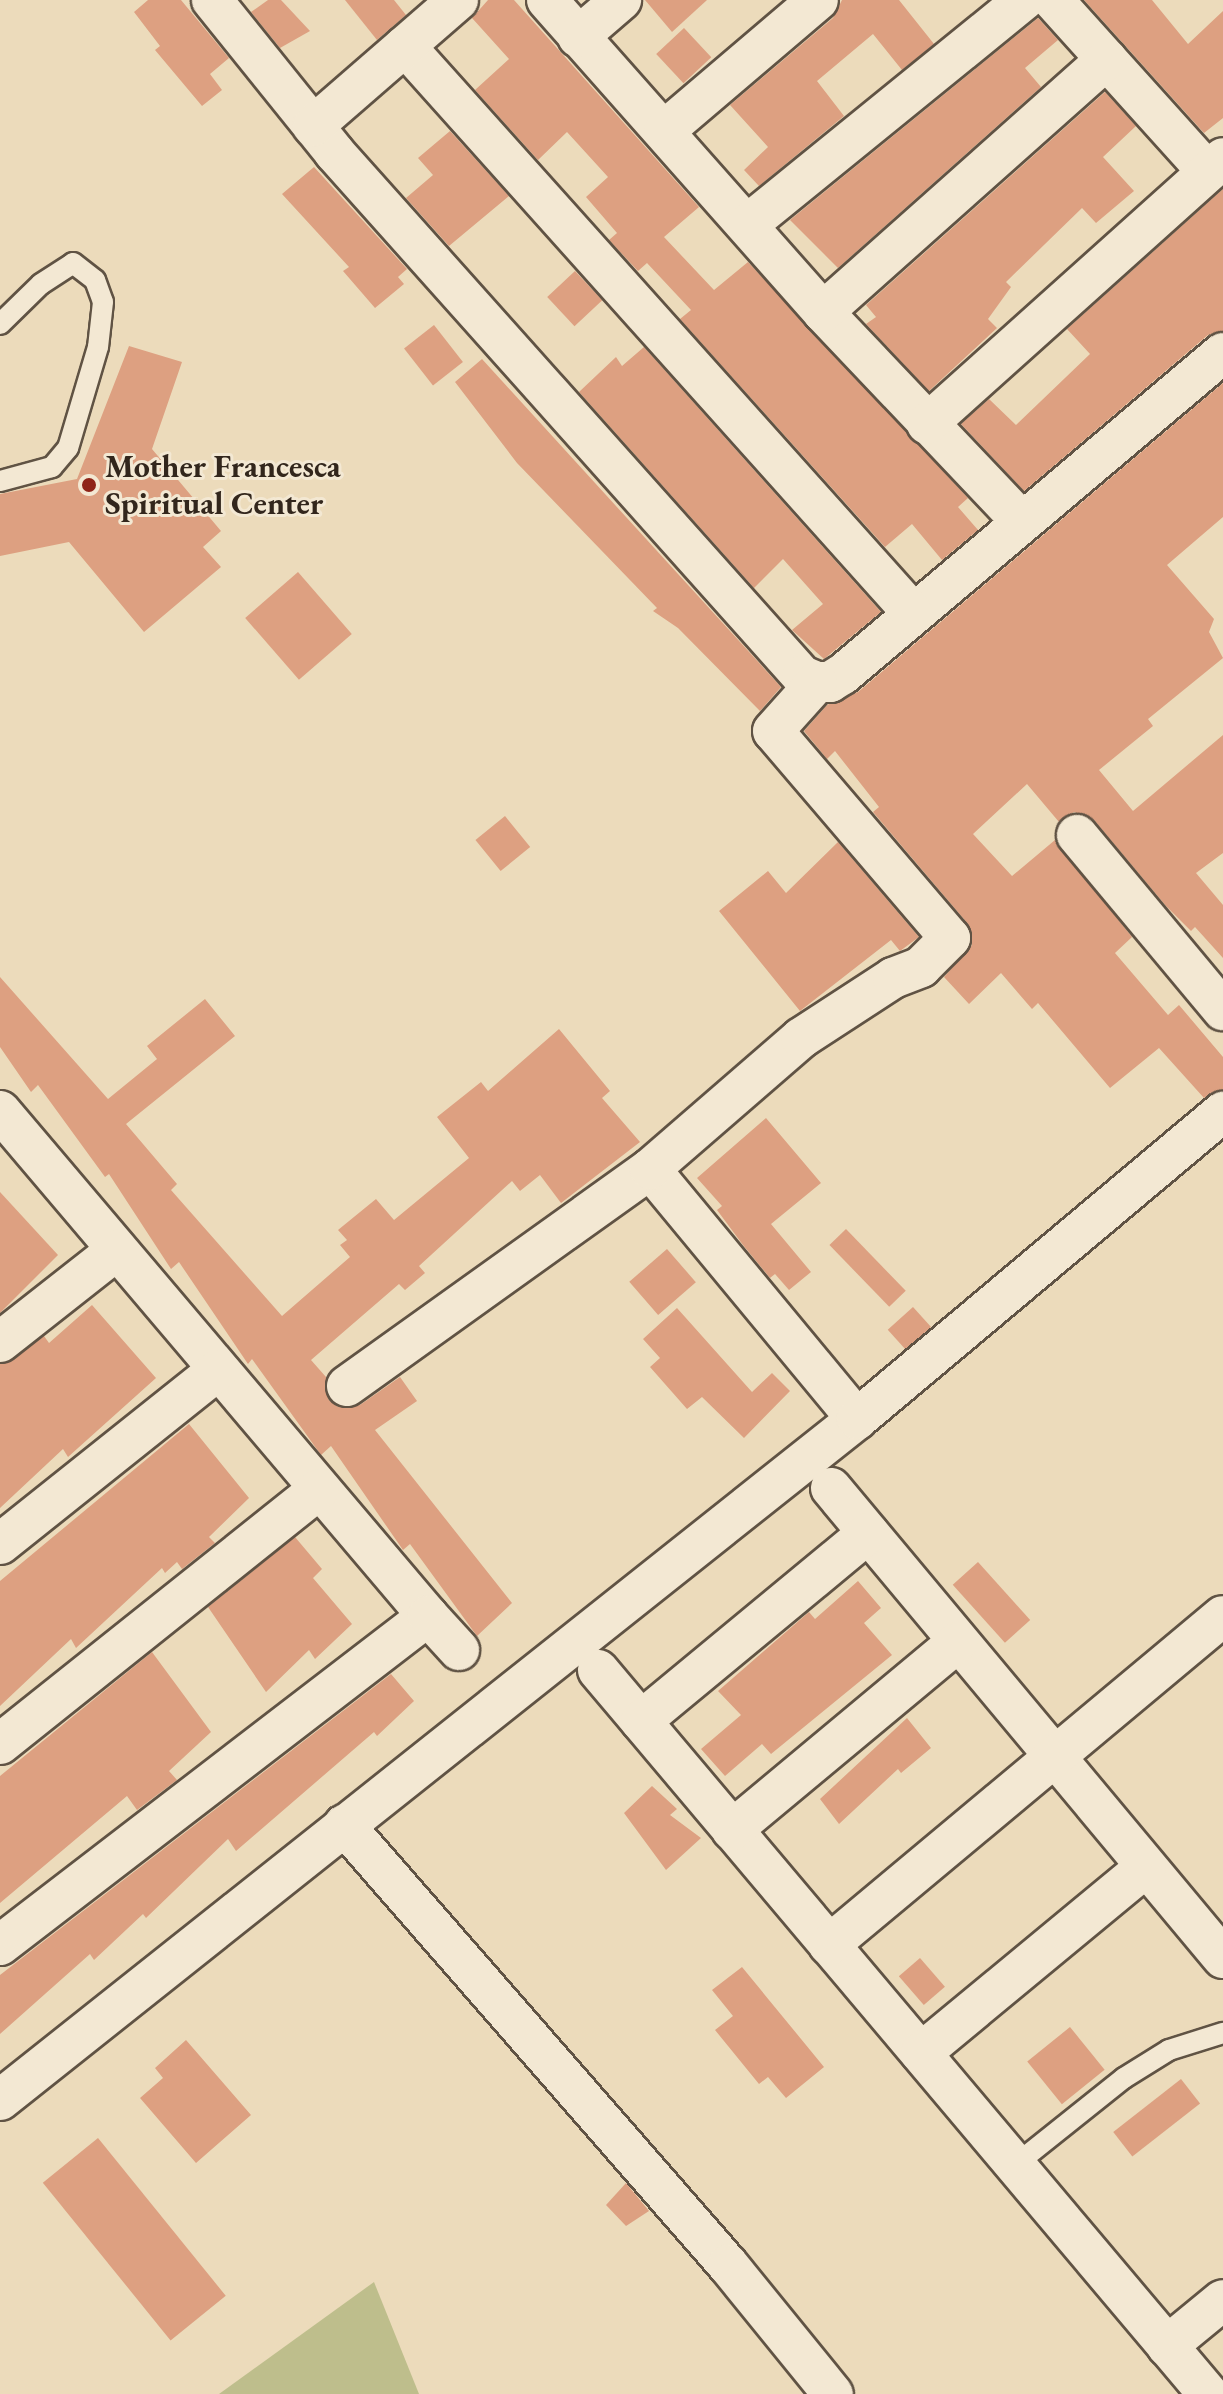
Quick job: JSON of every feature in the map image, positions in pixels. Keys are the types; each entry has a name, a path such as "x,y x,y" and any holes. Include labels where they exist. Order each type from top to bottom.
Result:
{"street":[{"path":"212,0 313,126 802,676 817,682 830,682 843,674 912,612 1223,353"},
{"path":"313,126 458,0"},
{"path":"547,0 823,312 1021,521"},
{"path":"578,37 621,0"},
{"path":"664,131 818,0"},
{"path":"747,225 1024,0"},
{"path":"927,424 1215,165 1107,59 1053,0"},
{"path":"405,46 912,612"},
{"path":"823,312 1107,59"},
{"path":"347,1386 650,1169 801,1038 893,978 921,967 950,938 773,731 817,682"},
{"path":"1077,835 1223,1010"},
{"path":"0,2100 857,1419 1223,1112"},
{"path":"6,1130 117,1250 459,1650"},
{"path":"650,1169 857,1419"},
{"path":"0,1342 117,1250"},
{"path":"0,1544 218,1370"},
{"path":"831,1488 1223,1958"},
{"path":"0,1744 319,1489"},
{"path":"641,1721 868,1533"},
{"path":"0,1945 428,1616"},
{"path":"829,1945 1223,1616"},
{"path":"732,1830 958,1642"},
{"path":"598,1670 1208,2394"},
{"path":"344,1825 728,2265 833,2394"},
{"path":"921,2053 1146,1867"},
{"path":"1167,2346 1223,2300"}],"lane":[{"path":"0,324 41,284 73,263 95,280 103,302 101,336 68,448 52,467 0,481"},
{"path":"1015,2165 1124,2078 1169,2050 1223,2033"}],"green space":[{"path":"374,2282 419,2394 219,2394"}],"building":[{"path":"148,0 181,0 229,58 210,74 222,90 202,106 155,50 160,46 134,12"},
{"path":"268,0 281,0 310,31 280,48 251,12"},
{"path":"345,0 394,0 406,15 377,40"},
{"path":"488,0 514,0 699,207 664,237 714,290 748,262 968,498 958,507 978,530 942,560 912,524 885,547 680,319 691,310 647,263 638,271 609,240 617,233 586,197 608,177 567,132 538,160 475,90 509,59 472,18"},
{"path":"645,0 707,0 672,32"},
{"path":"842,0 899,0 934,44 902,70 873,34 817,81 844,116 759,186 744,170 768,147 730,105 833,18"},
{"path":"1084,0 1152,0 1188,44 1223,11 1223,118 1204,133"},
{"path":"1038,18 1058,40 1025,68 1041,87 838,268 790,220"},
{"path":"684,28 711,57 683,83 656,54"},
{"path":"1105,92 1136,126 1103,157 1134,191 1096,223 1082,208 1006,282 1011,287 988,319 997,328 929,391 866,324 876,317 866,305"},
{"path":"450,131 509,196 449,246 406,198 433,175 418,158"},
{"path":"314,167 407,269 398,277 404,284 375,308 343,271 349,267 282,194"},
{"path":"1223,189 1223,331 1208,335 1024,491 961,424 989,399 1016,425 1090,354 1067,329"},
{"path":"575,271 602,300 574,326 547,297"},
{"path":"434,325 463,362 433,385 404,348"},
{"name":"Mother Francesca Spiritual Center","path":"129,346 182,362 152,449 221,531 203,547 221,567 144,632 69,542 0,556 0,494 77,479"},
{"path":"644,347 881,612 824,659 792,630 823,604 783,559 754,588 579,392 616,357 622,366"},
{"path":"482,359 781,687 760,711 678,628 653,611 657,608 517,463 455,382"},
{"path":"1223,383 1223,517 1167,565 1214,619 1209,632 1223,658 1148,719 1153,726 1099,770 1133,811 1223,735 1223,853 1196,873 1223,905 1223,958 1195,927 1191,931 1166,906 1094,820 1074,812 1059,822 1027,784 973,834 1012,876 1055,840 1132,937 1115,953 1168,1015 1179,1005 1223,1057 1223,1090 1204,1098 1159,1048 1110,1088 1038,1003 1032,1009 1001,973 969,1004 944,977 972,945 968,924 873,812 879,807 835,751 827,759 804,731 827,705 858,692"},
{"path":"298,572 352,634 299,680 245,618"},
{"path":"505,816 530,847 501,871 475,840"},
{"path":"838,842 919,937 900,951 891,940 800,1011 719,911 768,871 786,893"},
{"path":"0,977 108,1099 157,1059 147,1046 205,999 235,1036 126,1124 177,1184 171,1190 282,1316 350,1257 340,1245 347,1240 338,1230 376,1199 394,1220 469,1158 437,1117 481,1082 488,1091 559,1029 610,1091 602,1098 640,1142 561,1203 540,1175 520,1191 512,1181 419,1266 425,1273 405,1290 399,1284 311,1360 326,1377 328,1399 338,1407 360,1405 400,1377 417,1401 375,1430 512,1603 477,1636 410,1544 403,1550 331,1446 321,1455 252,1359 248,1364 179,1262 171,1269 109,1174 105,1177 38,1085 31,1092 0,1047"},
{"path":"766,1118 821,1183 771,1224 811,1272 789,1290 775,1274 770,1278 717,1210 722,1206 697,1178"},
{"path":"0,1192 58,1255 0,1313"},
{"path":"846,1229 906,1291 889,1307 829,1245"},
{"path":"667,1249 696,1282 658,1315 629,1282"},
{"path":"92,1305 156,1378 68,1457 63,1449 0,1508 0,1364 44,1336 49,1343"},
{"path":"913,1307 931,1327 906,1350 888,1330"},
{"path":"677,1308 752,1392 772,1373 790,1391 744,1438 702,1397 687,1409 650,1367 660,1358 643,1339"},
{"path":"189,1424 249,1498 209,1537 215,1543 182,1569 177,1562 165,1573 162,1568 76,1648 71,1639 0,1706 0,1581"},
{"path":"295,1537 322,1569 313,1578 352,1624 315,1659 309,1650 266,1692 208,1607"},
{"path":"978,1562 1030,1620 1005,1643 953,1585"},
{"path":"858,1581 881,1608 864,1623 892,1655 771,1754 762,1744 725,1776 701,1749 741,1715 718,1691 809,1612 815,1619"},
{"path":"152,1652 211,1732 169,1771 177,1780 137,1810 127,1796 0,1903 0,1776"},
{"path":"391,1674 414,1701 377,1736 374,1732 236,1851 228,1839 146,1918 143,1914 94,1960 90,1954 0,2034 0,1975"},
{"path":"907,1718 931,1748 901,1773 898,1769 839,1824 820,1799"},
{"path":"652,1786 677,1809 670,1815 701,1838 666,1870 624,1813"},
{"path":"920,1958 945,1987 924,2005 899,1976"},
{"path":"742,1967 824,2067 786,2098 768,2077 759,2084 715,2030 733,2016 712,1990"},
{"path":"1070,2027 1105,2070 1062,2104 1027,2062"},
{"path":"186,2040 251,2115 196,2163 140,2098 163,2078 155,2068"},
{"path":"1181,2079 1200,2103 1132,2156 1113,2132"},
{"path":"98,2138 226,2296 171,2340 43,2183"},
{"path":"626,2183 649,2211 626,2226 606,2205"}],"place":[{"name":"Mother Francesca Spiritual Center","path":"89,485"}]}
